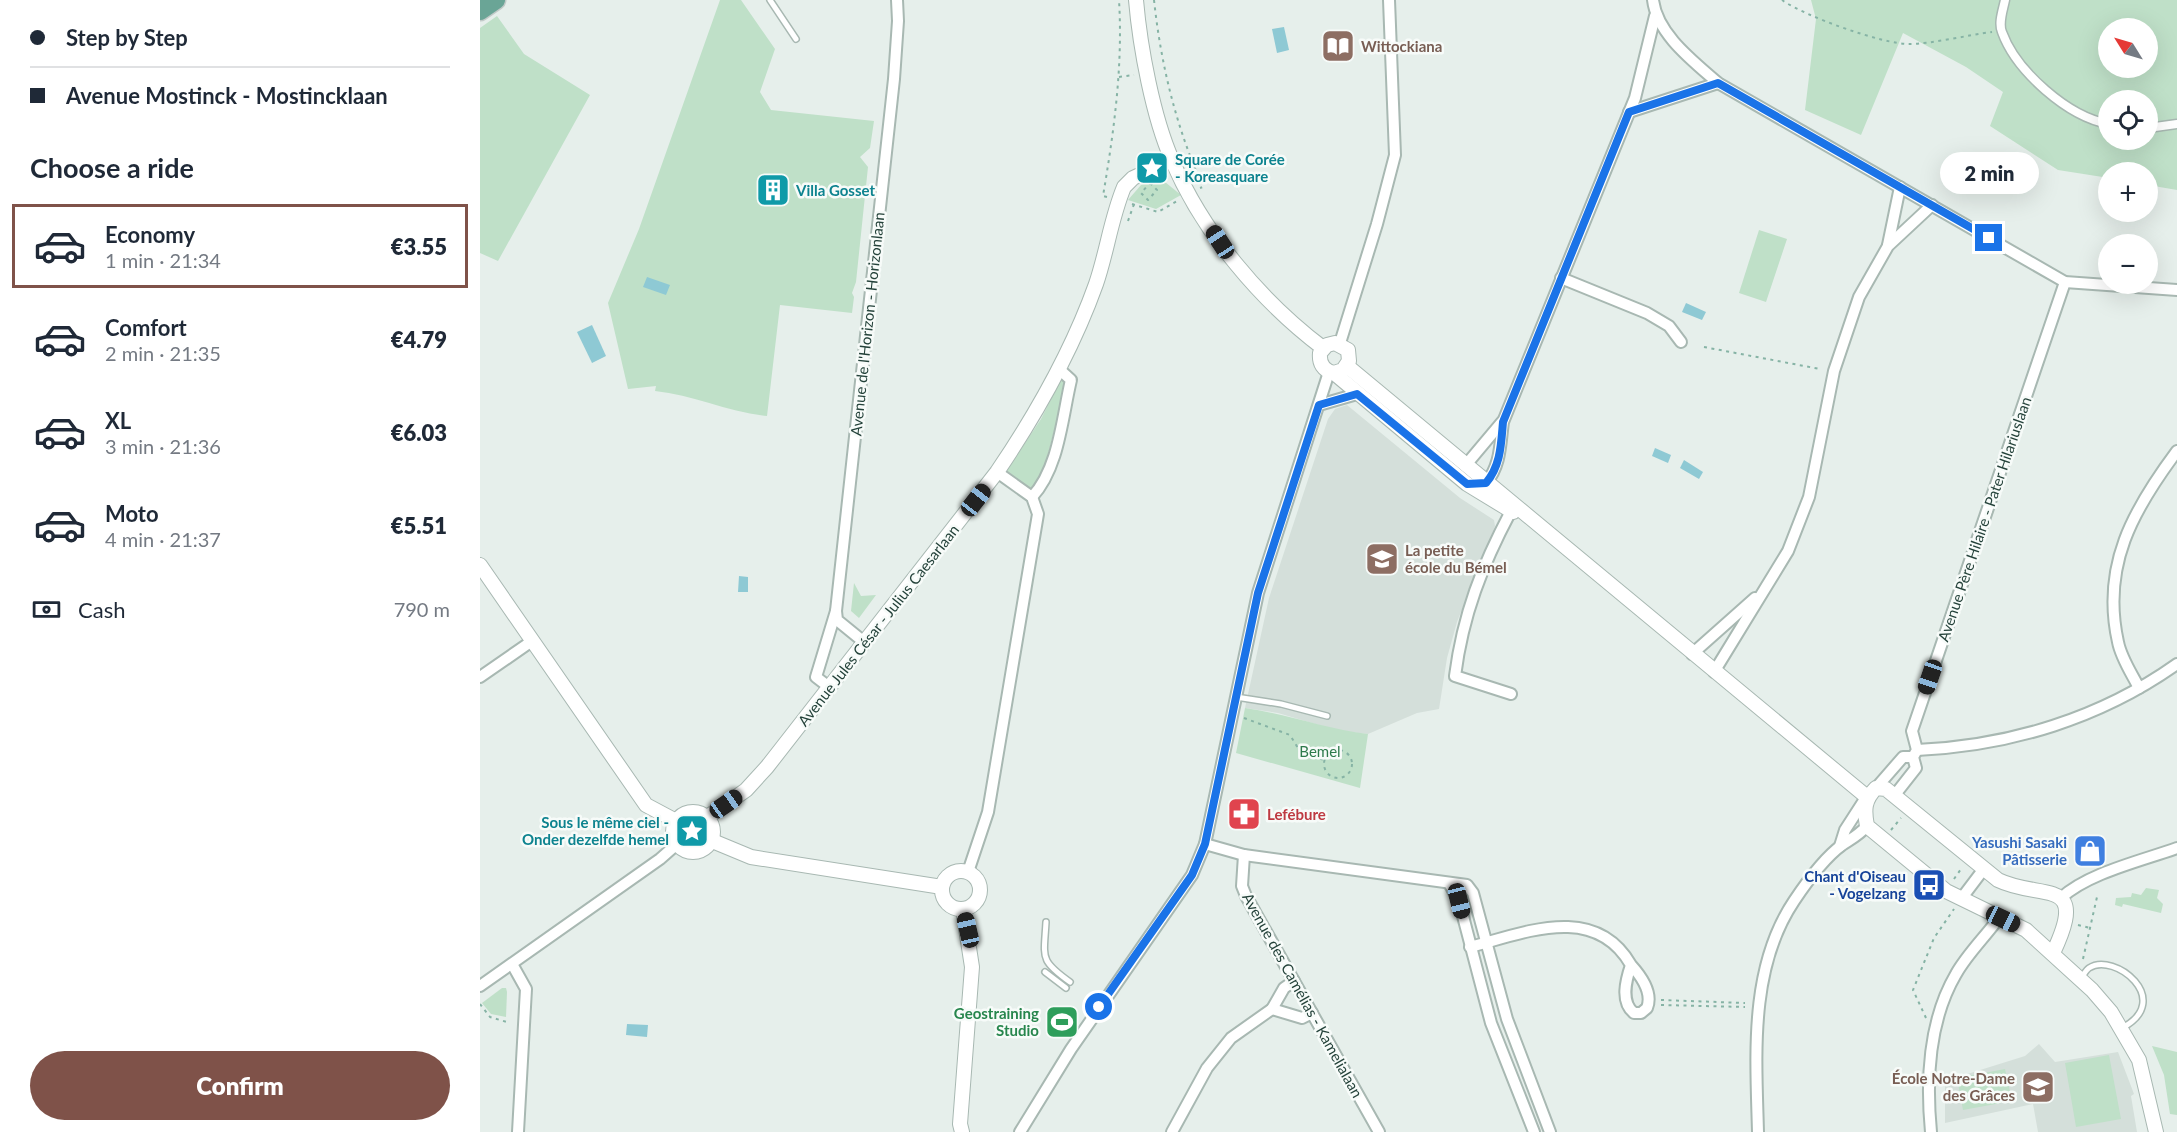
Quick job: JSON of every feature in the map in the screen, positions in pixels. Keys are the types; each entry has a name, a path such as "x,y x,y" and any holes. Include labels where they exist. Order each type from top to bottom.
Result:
{"main road":[{"path":"480,11 496,0"}],"street":[{"name":"Avenue de l'Horizon - Horizonlaan","path":"829,687 816,677 836,611 894,78 898,21 897,0"},
{"path":"1136,0 1149,81 1172,160 1196,190 1220,242 1241,269 1279,310 1323,348"},
{"path":"1340,344 1377,224 1395,155 1389,0"},
{"path":"1467,484 1486,483 1495,472 1503,422 1629,112 1655,16 1653,0"},
{"path":"2005,0 2001,31 2016,56 2038,83 2070,109 2098,120"},
{"path":"1655,16 1687,55 1718,83 2065,282 2177,290"},
{"path":"1629,112 1718,83"},
{"path":"2158,127 2177,124"},
{"name":"Avenue Jules César - Julius Caesarlaan","path":"706,818 746,790 997,472 1032,420 1059,369 1095,285 1124,187 1133,178 1172,160"},
{"path":"1888,246 1900,187"},
{"path":"1714,672 1788,551 1809,497 1834,371 1844,335 1859,297 1888,246 1932,205"},
{"path":"1561,278 1647,313 1669,326 1681,342"},
{"name":"Avenue Père Hilaire - Pater Hilariuslaan","path":"1894,796 1916,768 1912,730 2065,282"},
{"path":"1347,366 1348,350 1340,344 1331,343 1323,348 1320,353 1321,364 1467,484 1535,524 1714,672 1872,792 1886,789 1983,870 2005,884 2043,889 2061,898 2065,906 2066,920 2053,953"},
{"path":"1020,1132 1071,1049 1192,875 1205,844 1258,593 1331,372 1347,366"},
{"path":"1347,366 1486,483 1530,516 1535,524"},
{"path":"1032,497 1041,487 1049,469 1071,380 1059,369"},
{"path":"1319,405 1357,394"},
{"path":"1467,484 1466,466 1503,422"},
{"path":"2139,688 2118,644 2113,599 2115,568 2129,524 2149,489 2177,451"},
{"path":"968,872 988,812 1038,514 1032,497 997,472"},
{"path":"1511,511 1473,592 1460,634 1455,676 1511,694"},
{"path":"480,565 646,805 676,821"},
{"path":"1692,654 1760,594"},
{"path":"836,611 837,620 864,642"},
{"path":"480,677 532,641"},
{"path":"1840,846 1845,830 1872,792 1903,757 1915,753 2004,739 2050,728 2096,710 2139,688 2177,664"},
{"path":"1872,792 1864,812 1867,826 1946,891 2026,930 2080,979 2111,1012 2139,1060 2156,1132"},
{"path":"693,812 706,818 712,828 707,845 695,851 682,848 677,844 673,832 676,821 683,814 693,812"},
{"path":"1758,1132 1759,1003 1764,968 1776,934 1794,901 1840,846 1856,837 1867,826"},
{"path":"710,840 751,857 942,887"},
{"path":"480,986 660,859 677,844"},
{"path":"1205,844 1244,855 1467,885 1471,889 1487,942 1507,1019 1550,1132"},
{"path":"2061,898 2071,889 2089,880 2177,848"},
{"name":"Avenue des Camélias - Kamelialaan","path":"1244,855 1242,886 1246,896 1379,1132"},
{"path":"1961,899 1983,870"},
{"path":"968,872 977,880 980,893 974,904 963,909 947,904 942,887 951,873 968,872"},
{"path":"1449,883 1459,901 1491,1023 1532,1127"},
{"path":"962,1132 960,1124 972,967 963,909"},
{"path":"1931,1132 1928,1092 1933,1036 1957,971 1995,923 2003,919"},
{"path":"1470,947 1548,926 1572,926 1594,932 1608,940 1622,952 1631,965"},
{"path":"512,964 526,989 518,1132"},
{"path":"1172,1132 1207,1068 1231,1038 1272,1009 1284,988 1294,981"},
{"path":"1272,1009 1302,1018 1312,1012"}],"lane":[{"path":"770,0 796,39"},
{"path":"1236,697 1281,704 1327,716"},
{"path":"1045,972 1068,985 1044,959 1047,922"},
{"path":"2080,979 2090,967 2099,966 2115,968 2133,979 2143,996 2140,1013 2138,1018 2122,1028"},
{"path":"1532,1127 1543,1116"}],"path":[{"path":"1103,196 1115,127 1119,77 1119,0"},
{"path":"1120,200 1158,212 1196,190 1191,161 1163,69 1154,0"},
{"path":"1782,0 1796,10 1825,21 1908,44 2001,31"},
{"path":"1119,77 1138,74"},
{"path":"1150,183 1157,190 1148,200 1141,193 1150,183"},
{"path":"1704,347 1820,369"},
{"path":"1242,717 1290,735 1301,753 1324,760"},
{"path":"1336,750 1346,753 1352,762 1349,772 1340,778 1332,777 1324,766 1324,760 1336,750"},
{"path":"1886,837 1903,814"},
{"path":"1953,880 1965,865"},
{"path":"2083,959 2097,897"},
{"path":"1933,1036 1913,990 1934,938 1961,899"},
{"path":"2078,925 2090,927"},
{"path":"1658,1000 1745,1003"},
{"path":"480,1004 490,1017 510,1023"},
{"path":"1658,1005 1745,1007"}],"shaded area":[{"name":"La petite école du Bémel","path":"1347,405 1460,498 1494,520 1495,526 1457,622 1447,658 1439,709 1417,713 1368,734 1339,731 1278,713 1245,708 1269,598 1328,419 1335,409"},
{"name":"École Notre-Dame des Grâces","path":"2039,1044 2055,1062 2118,1052 2134,1094 2131,1096 2137,1132 2038,1132 2033,1104 1945,1123 1945,1081 2025,1056"}],"green space":[{"path":"720,0 741,0 775,49 760,92 771,110 874,121 870,148 860,157 868,167 856,282 852,293 854,297 852,313 780,305 767,416 655,391 656,386 628,389 608,303 639,229"},
{"path":"1811,0 2177,0 2177,190 2158,187 2158,162 2098,162 2098,176 2058,170 1990,126 2003,92 1966,67 1903,33 1861,135 1805,110 1816,19"},
{"path":"497,16 524,54 590,95 498,261 480,253 480,28"},
{"path":"1155,180 1165,182 1181,195 1156,209 1128,200 1141,185"},
{"path":"1759,230 1787,239 1766,302 1739,293"},
{"path":"1061,379 1066,384 1041,482 1032,490 1006,472 1041,419"},
{"path":"854,583 861,596 876,595 859,618 851,611"},
{"name":"Bemel","path":"1245,708 1368,734 1360,788 1236,753"},
{"path":"2146,888 2159,890 2157,898 2163,904 2161,913 2123,904 2122,907 2115,905 2116,898 2131,897 2132,893 2141,895"},
{"path":"502,988 506,988 507,992 506,1017 491,1014 482,1003"},
{"path":"2152,1046 2177,1052 2177,1115 2170,1114 2164,1075"},
{"path":"2109,1055 2121,1119 2076,1127 2065,1063"},
{"path":"2005,1069 2012,1101 1963,1110 1957,1078"}],"water":[{"path":"1284,27 1289,50 1277,53 1272,29"},
{"path":"647,277 670,285 666,295 643,287"},
{"path":"1686,303 1706,312 1702,320 1682,312"},
{"path":"592,325 606,356 592,363 577,332"},
{"path":"1655,448 1671,455 1668,463 1652,456"},
{"path":"1684,460 1703,472 1699,479 1680,468"},
{"path":"739,576 748,577 748,592 738,592"},
{"path":"627,1024 648,1025 647,1037 626,1035"}],"place":[{"name":"Wittockiana","path":"1338,46"},
{"name":"Square de Corée - Koreasquare","path":"1152,168"},
{"name":"Villa Gosset","path":"773,190"},
{"name":"La petite école du Bémel","path":"1382,559"},
{"name":"Lefébure","path":"1244,814"},
{"name":"Sous le même ciel - Onder dezelfde hemel","path":"692,831"},
{"name":"Yasushi Sasaki Pâtisserie","path":"2090,851"},
{"name":"Chant d'Oiseau - Vogelzang","path":"1929,885"},
{"name":"Geostraining Studio","path":"1062,1022"},
{"name":"École Notre-Dame des Grâces","path":"2038,1087"}],"route":[{"path":"1099,1007 1192,875 1205,844 1258,593 1319,405 1340,397 1357,394 1467,484 1486,483 1495,472 1503,422 1629,112 1718,83 1989,238"}]}
